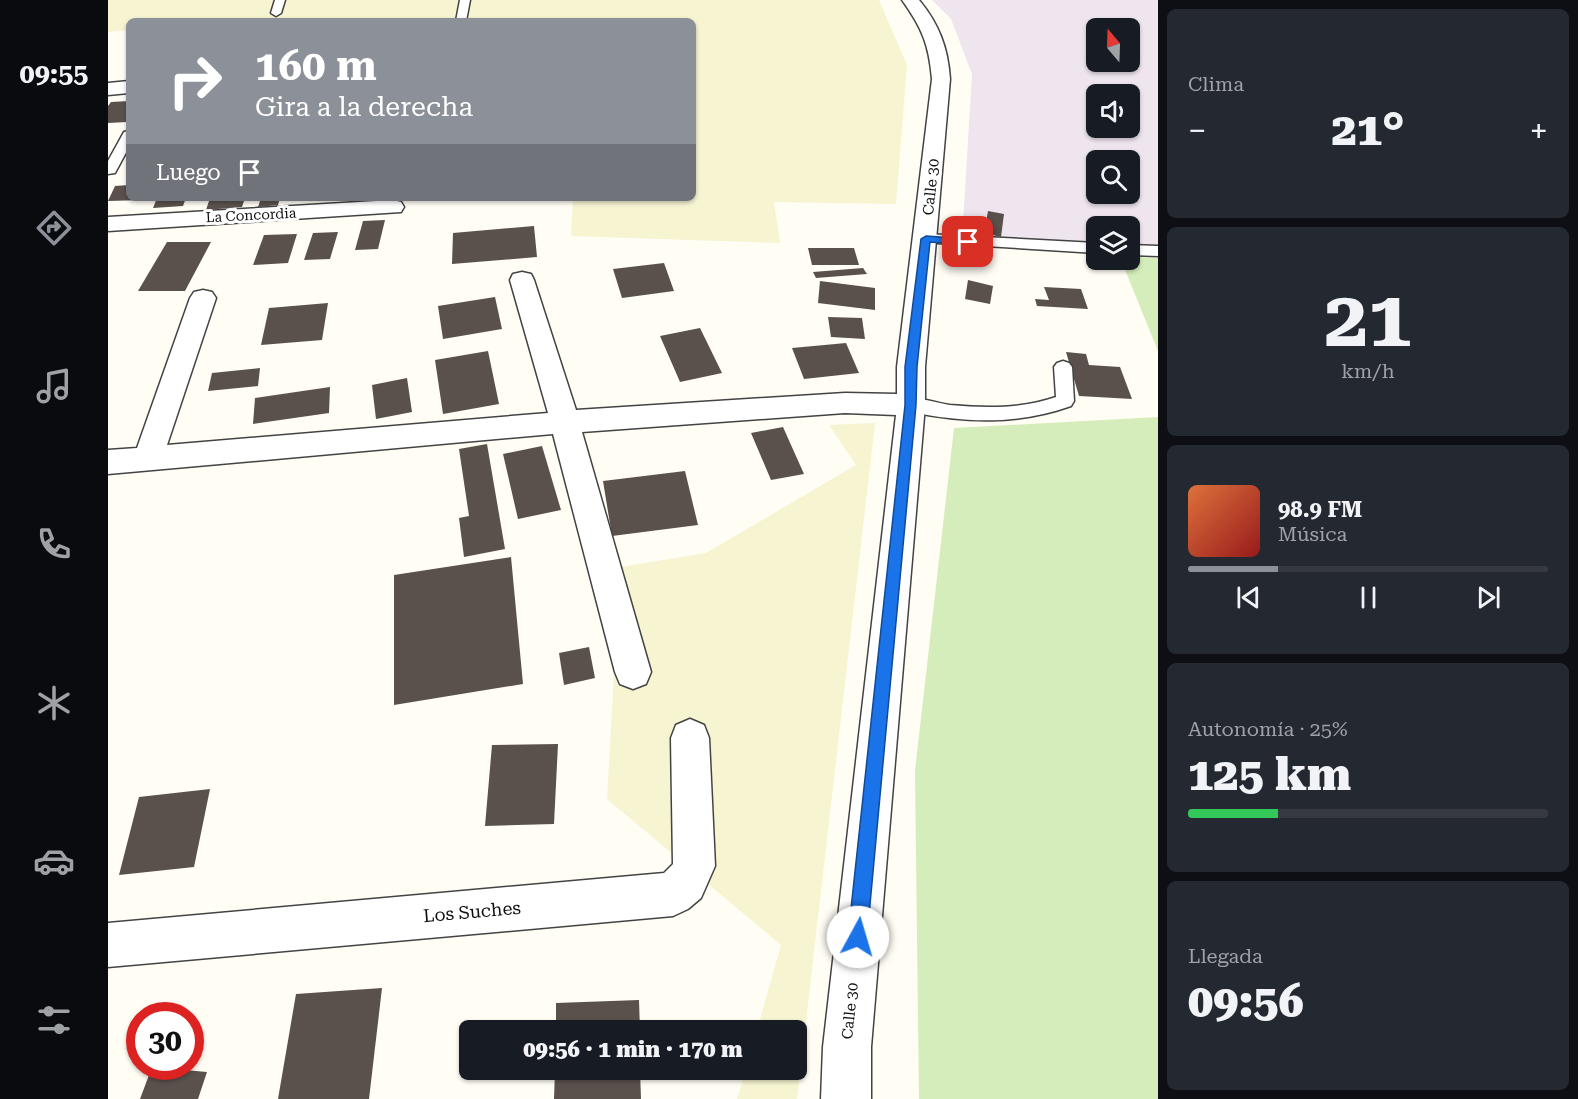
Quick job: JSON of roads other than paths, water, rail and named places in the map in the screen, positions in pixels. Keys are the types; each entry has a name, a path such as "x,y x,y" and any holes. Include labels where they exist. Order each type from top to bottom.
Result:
{"street":[{"name":"Calle 30","path":"846,1099 847,1047 925,408 911,367 938,240 940,59 937,42 929,25 909,0"},
{"path":"108,89 126,87"},
{"name":"La Concordia","path":"108,224 393,207"},
{"path":"522,280 565,423 633,672"},
{"path":"148,458 203,298"},
{"path":"108,462 565,423 844,403 925,408"},
{"name":"Los Suches","path":"108,945 673,894 686,883 694,866 690,738"}],"lane":[{"path":"276,13 280,0"},
{"path":"462,18 465,0"},
{"path":"110,170 126,141"},
{"path":"938,240 1086,247"},
{"path":"1140,250 1158,251"},
{"path":"925,408 1002,414 1046,410 1065,401 1063,367"}]}
